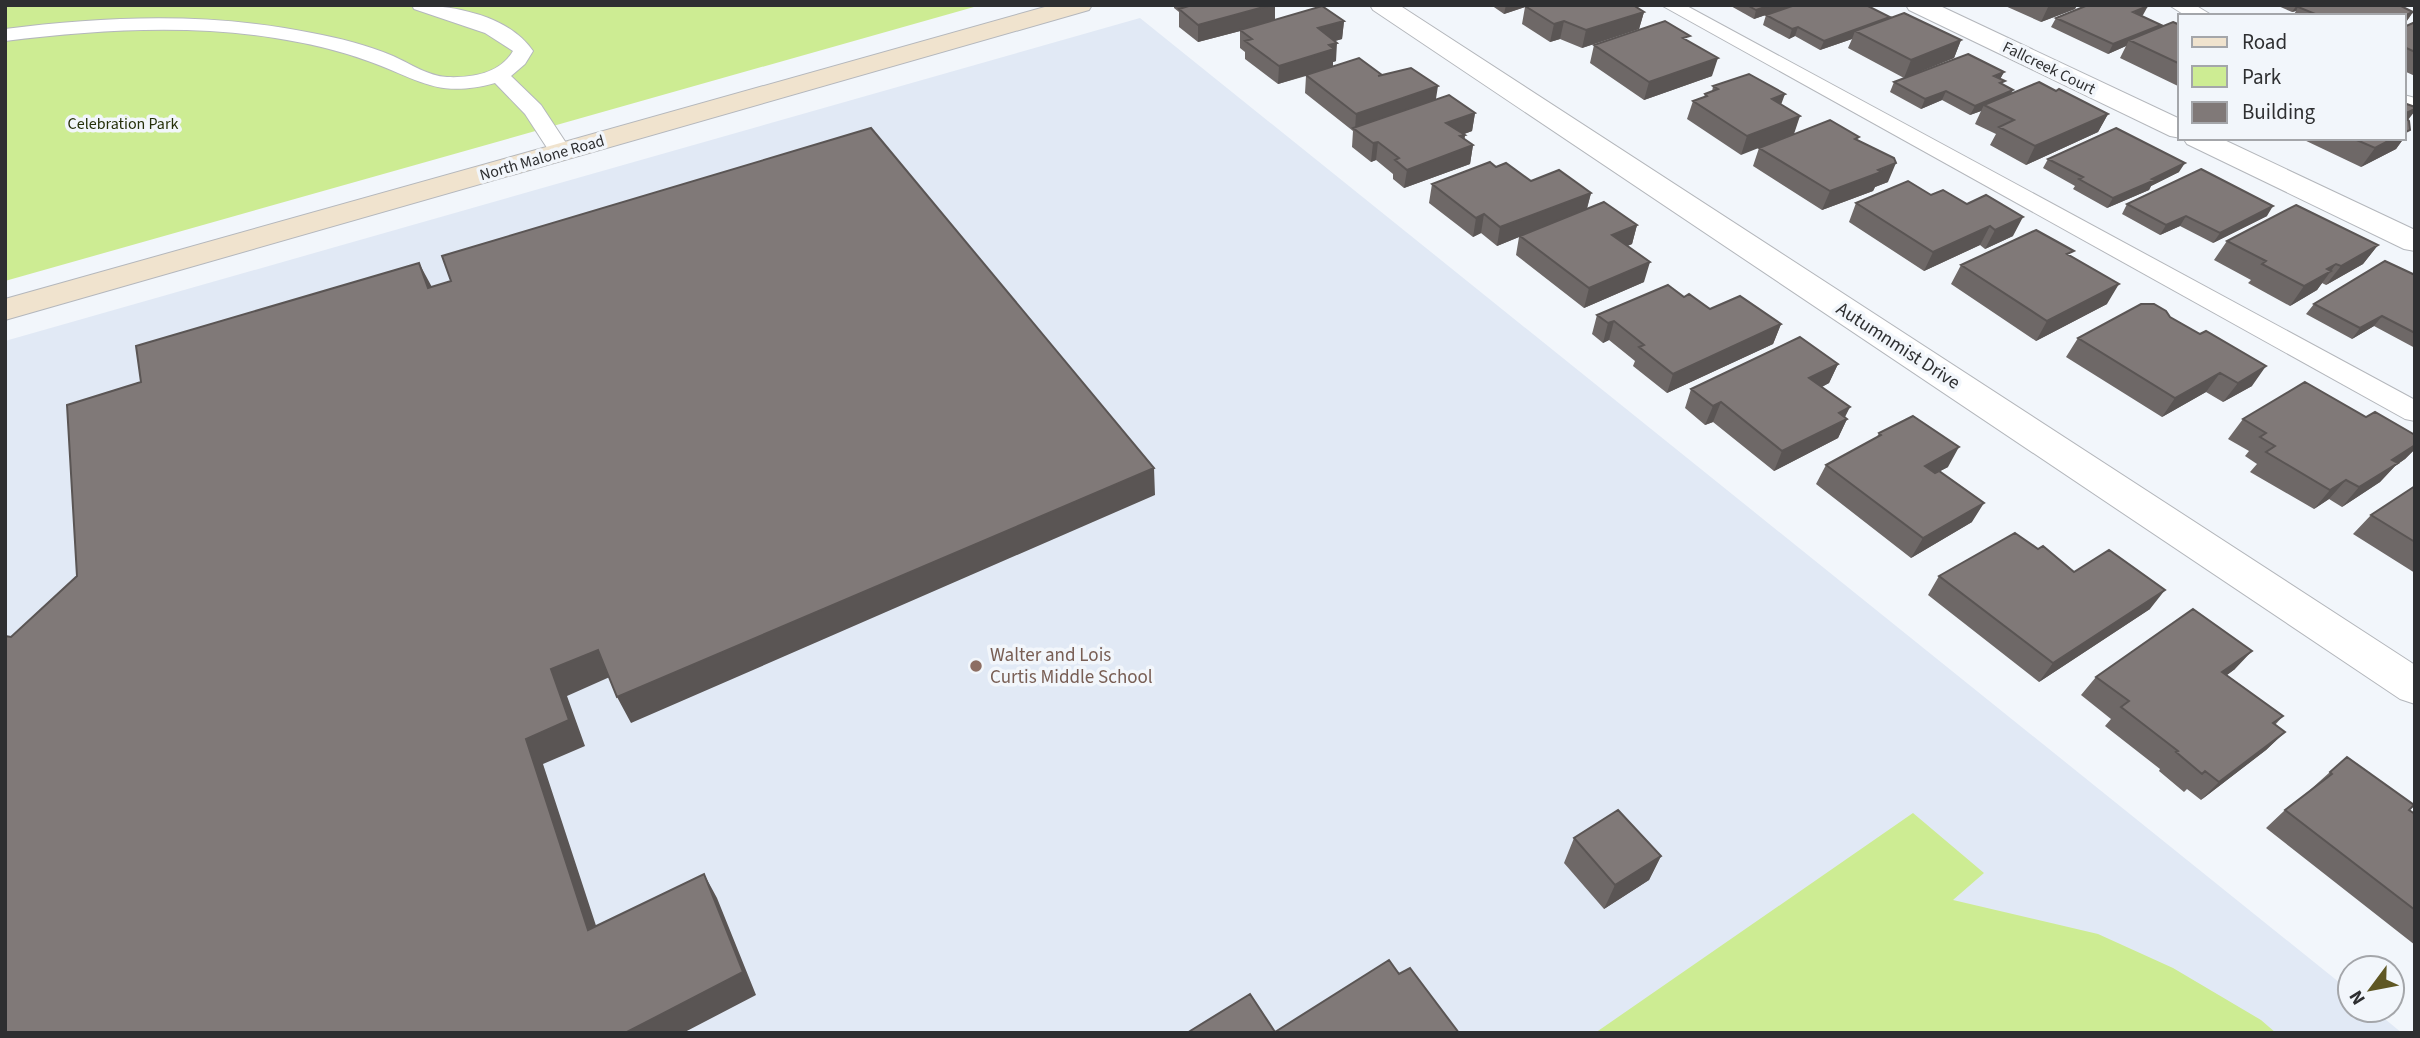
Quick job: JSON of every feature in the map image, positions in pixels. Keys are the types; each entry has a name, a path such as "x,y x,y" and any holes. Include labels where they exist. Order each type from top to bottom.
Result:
{"street":[{"name":"North Malone Road","path":"5,310 1080,5"},
{"name":"Autumnmist Drive","path":"1382,5 2415,687"},
{"name":"Fallcreek Court","path":"1918,5 2178,129"},
{"path":"2201,140 2415,242"},
{"path":"2382,227 2415,213"}],"lane":[{"path":"5,35 125,25 225,27 302,37 351,49 387,61 418,76 446,83 463,83 498,75 520,59 523,51 520,44 477,23 421,5"},
{"path":"1670,5 2415,412"},
{"path":"2178,5 2198,14"},
{"path":"498,75 533,110 561,152"}],"shaded area":[{"name":"Walter and Lois Curtis Middle School","path":"1140,18 2336,980 2336,1024 2391,1024 2402,1033 5,1033 5,341"}],"green space":[{"name":"Celebration Park","path":"5,5 981,5 5,281"},
{"path":"1913,813 1984,873 1953,900 2098,934 2173,968 2261,1020 2276,1033 1595,1033"}],"building":[{"path":"1192,5 1271,5 1198,25 1179,9"},
{"path":"1633,5 1644,12 1586,30 1564,21 1554,24 1525,6"},
{"path":"1747,5 1771,5 1756,10"},
{"path":"1795,5 1866,5 1890,17 1824,41 1798,27 1792,29 1766,15"},
{"path":"2088,5 2146,5 2148,6 2133,12 2161,25 2113,44 2056,18"},
{"path":"2399,5 2413,12 2406,15 2315,14 2298,7"},
{"path":"1322,6 1344,21 1318,28 1337,43 1329,45 1334,49 1279,66 1245,41 1252,39 1240,30"},
{"path":"1904,13 1961,40 1911,60 1855,31"},
{"path":"1665,21 1690,36 1683,38 1718,58 1649,82 1594,45"},
{"path":"2173,22 2178,24 2178,63 2129,40"},
{"path":"2415,22 2415,52 2406,48 2406,26"},
{"path":"1968,54 2004,72 1994,76 2005,81 2000,83 2013,90 1975,106 1946,91 1925,99 1894,82"},
{"path":"1359,58 1382,75 1378,76 1411,68 1438,86 1356,114 1306,75"},
{"path":"1749,74 1785,94 1772,99 1800,116 1747,136 1693,101 1718,89 1713,86"},
{"path":"2039,82 2108,114 2035,146 1999,127 2014,120 1984,105"},
{"path":"1449,95 1475,113 1446,123 1465,135 1460,136 1473,145 1407,170 1395,160 1399,158 1353,128"},
{"path":"2406,104 2415,107 2406,113"},
{"path":"2406,118 2409,121 2410,130 2406,132"},
{"path":"1830,120 1859,137 1855,139 1894,158 1896,163 1878,170 1881,172 1830,191 1759,148"},
{"path":"871,128 1154,468 617,697 598,650 551,669 569,720 526,739 588,930 704,874 743,972 625,1033 5,1033 5,636 11,637 77,576 67,405 141,382 136,346 419,263 428,288 451,281 442,256"},
{"path":"2116,128 2185,163 2152,179 2155,180 2113,198 2079,179 2083,177 2048,159"},
{"path":"2357,140 2390,140 2375,148"},
{"path":"1490,162 1496,167 1506,163 1531,181 1559,170 1591,193 1500,227 1484,214 1476,218 1432,184"},
{"path":"2201,169 2273,206 2220,233 2186,216 2166,225 2127,204"},
{"path":"1908,181 1931,195 1943,190 1967,204 1986,195 2023,217 1995,230 1990,226 1933,252 1856,203"},
{"path":"1604,202 1637,225 1612,235 1650,262 1589,288 1520,236"},
{"path":"2296,205 2378,245 2341,266 2336,264 2327,269 2331,271 2304,286 2262,264 2266,261 2227,241"},
{"path":"2036,230 2074,251 2067,254 2119,284 2047,321 1961,265"},
{"path":"2385,261 2415,275 2415,333 2382,316 2360,328 2314,304"},
{"path":"1668,285 1684,297 1689,294 1710,309 1740,296 1781,324 1673,374 1639,347 1644,345 1614,321 1608,323 1597,315"},
{"path":"2141,304 2154,304 2166,311 2170,317 2200,334 2206,331 2266,366 2238,383 2220,373 2175,398 2078,338"},
{"path":"1800,337 1838,364 1809,378 1850,407 1839,413 1847,419 1782,451 1721,402 1713,406 1691,389"},
{"path":"2305,382 2366,417 2375,412 2415,435 2415,445 2392,460 2398,463 2359,487 2346,480 2330,490 2266,452 2275,446 2260,437 2266,433 2243,419"},
{"path":"1913,416 1959,447 1925,466 1935,473 1939,471 1984,503 1923,538 1826,465"},
{"path":"2415,486 2415,542 2371,515"},
{"path":"2015,533 2038,549 2043,546 2074,572 2109,550 2165,590 2053,663 1939,576"},
{"path":"2193,609 2252,651 2222,672 2283,716 2273,723 2285,732 2219,782 2205,771 2202,774 2176,752 2178,751 2121,707 2129,701 2096,677"},
{"path":"2347,757 2414,805 2409,810 2415,814 2415,910 2285,810 2332,774 2330,772"},
{"path":"1618,810 1661,856 1615,885 1574,838"},
{"path":"1389,960 1399,974 1410,968 1459,1033 1187,1033 1250,994 1275,1032"}],"place":[{"name":"Walter and Lois Curtis Middle School","path":"976,666"}]}
